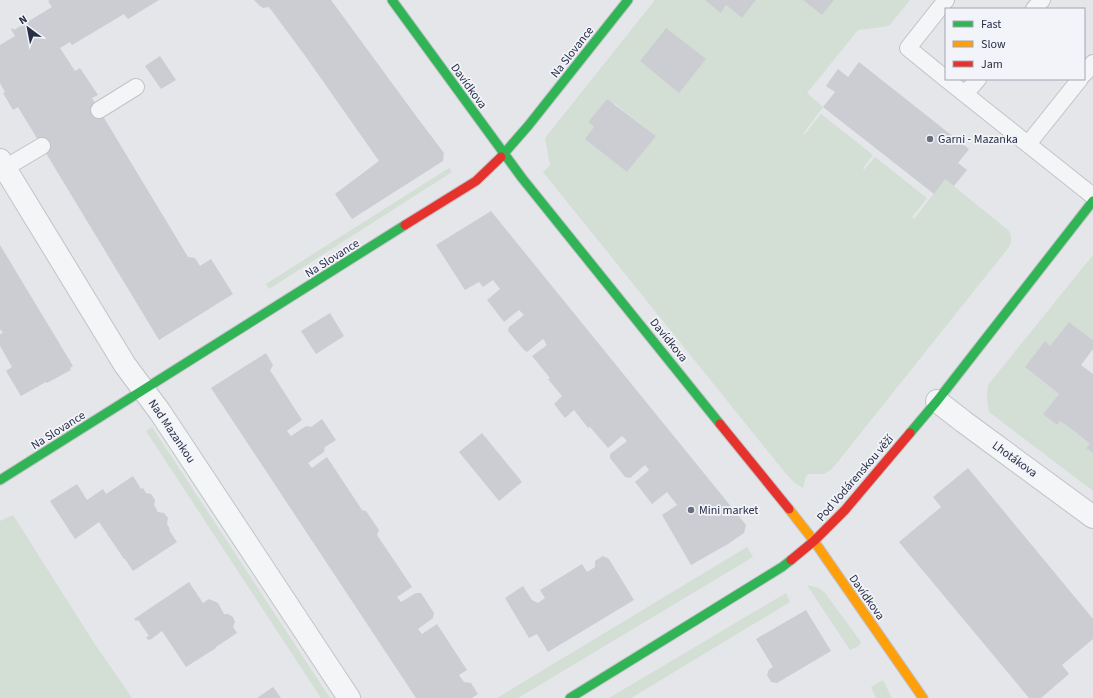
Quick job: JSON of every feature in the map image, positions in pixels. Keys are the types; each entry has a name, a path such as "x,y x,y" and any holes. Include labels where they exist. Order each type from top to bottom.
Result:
{"street":[{"name":"Davídkova","path":"392,0 527,184 789,509 814,542 923,698"},
{"name":"Na Slovance","path":"0,480 476,181 504,154 528,126 628,0"},
{"name":"Nad Mazankou","path":"2,164 125,365 165,419 349,698"},
{"name":"Pod Vodárenskou věží","path":"570,698 782,568 814,542 845,510 937,401 1093,201"},
{"name":"Lhotákova","path":"937,401 1093,517"}],"lane":[{"path":"945,78 908,48 946,0"},
{"path":"1035,8 1042,0"},
{"path":"1085,73 1093,62"},
{"path":"947,80 1093,196"},
{"path":"966,94 977,80"},
{"path":"1028,144 1079,80"},
{"path":"99,110 136,87"},
{"path":"2,164 42,146"}],"shaded area":[{"path":"655,0 705,0 721,12 726,5 742,18 756,0 910,0 889,26 858,30 807,93 823,107 803,134 804,135 821,114 873,155 863,168 864,170 875,157 927,198 912,217 914,219 945,179 1008,230 1011,236 1011,243 832,469 824,474 809,474 806,476 803,488 787,475 543,172 550,165 545,138","holes":["666,28 679,92 640,61","607,99 656,136 627,172 586,139 594,127 588,122"]},
{"path":"449,168 452,172 269,289 266,284"},
{"path":"1093,255 1093,340 1069,322 1050,346 1045,342 1025,367 1059,394 1043,414 1057,425 1060,421 1090,444 1087,448 1093,453 1093,491 989,412 987,399 988,385"},
{"path":"152,427 330,698 321,698 146,431"},
{"path":"13,515 94,643 132,698 0,698 0,521"},
{"path":"747,547 753,557 518,698 497,698"},
{"path":"807,585 819,588 825,593 861,642 859,646 850,650"},
{"path":"786,593 790,602 631,698 609,698"},
{"path":"883,680 892,698 876,698 871,687"}],"building":[{"path":"159,0 128,19 124,14 72,45 70,42 60,48 75,71 80,68 98,95 92,98 188,257 195,258 200,266 211,259 233,294 159,340 18,107 13,110 3,93 5,92 0,83 0,45 15,36 11,29 13,28 14,30 52,7 48,1"},
{"path":"254,0 331,0 444,153 443,161 352,219 335,194 379,161 269,7 263,8"},
{"path":"705,0 756,0 742,18 726,5 721,13"},
{"path":"803,0 834,0 822,15"},
{"path":"666,28 706,59 679,93 640,61"},
{"path":"160,56 176,80 161,89 145,66"},
{"path":"859,62 969,149 958,163 967,170 954,186 945,179 934,194 823,107 835,92 826,86 838,69 848,77"},
{"path":"607,99 656,136 627,172 585,139 594,127 588,122"},
{"path":"491,211 746,525 744,533 691,565 662,515 677,505 667,492 652,504 635,482 649,470 645,465 630,478 625,477 610,458 610,454 627,441 622,436 608,448 590,427 588,428 574,410 565,418 554,404 562,396 532,356 547,345 546,343 543,339 527,352 524,350 508,331 509,327 524,315 519,310 504,322 487,300 500,289 493,280 483,287 479,282 465,290 436,245"},
{"path":"0,245 73,366 70,368 71,370 21,396 6,371 12,367 0,346 0,334 3,333 0,329"},
{"path":"330,313 344,336 316,354 301,331"},
{"path":"1069,322 1093,340 1093,349 1081,365 1093,374 1093,453 1086,448 1090,444 1075,432 1060,421 1057,425 1043,414 1059,394 1025,367 1045,341 1050,346"},
{"path":"266,353 273,365 270,370 302,420 287,431 291,436 306,426 311,427 322,419 336,440 325,447 324,452 308,463 312,468 327,457 362,510 366,511 379,530 377,535 412,587 397,597 401,602 416,593 421,593 434,613 433,618 418,629 422,634 437,624 467,670 459,675 464,682 471,683 478,694 472,698 416,698 211,388"},
{"path":"482,433 522,482 499,501 459,452"},
{"path":"968,468 1093,619 1093,639 1062,665 1069,674 1041,698 1029,698 899,542 941,507 933,497"},
{"path":"133,476 141,489 143,488 146,493 151,494 155,500 154,505 158,512 164,513 168,518 167,524 170,529 169,530 177,542 133,571 99,522 75,539 50,501 77,484 87,500 103,489 106,494"},
{"path":"603,556 609,559 634,600 548,652 537,634 529,638 505,598 523,586 532,600 538,603 545,598 540,590 582,564 587,572 595,567 595,561"},
{"path":"189,582 203,603 209,599 218,603 224,614 228,614 233,617 235,622 233,627 237,633 186,667 162,631 148,640 146,637 149,636 138,620 136,621 134,619"},
{"path":"806,610 831,651 777,683 771,682 767,675 769,669 773,667 756,639"},
{"path":"273,687 281,698 257,698"}],"traffic: fast":[{"path":"392,0 522,178 720,424"},
{"path":"501,157 528,126 628,0"},
{"path":"910,433 937,401 1093,201"},
{"path":"0,480 405,225"},
{"path":"570,698 791,560"}],"traffic: slow":[{"path":"789,509 814,541 923,698"}],"traffic: jam":[{"path":"405,225 476,181 501,157"},
{"path":"720,424 789,509"},
{"path":"791,560 814,541 845,510 910,433"}],"place":[{"name":"Garni - Mazanka","path":"930,139"},
{"name":"Mini market","path":"691,510"}]}
